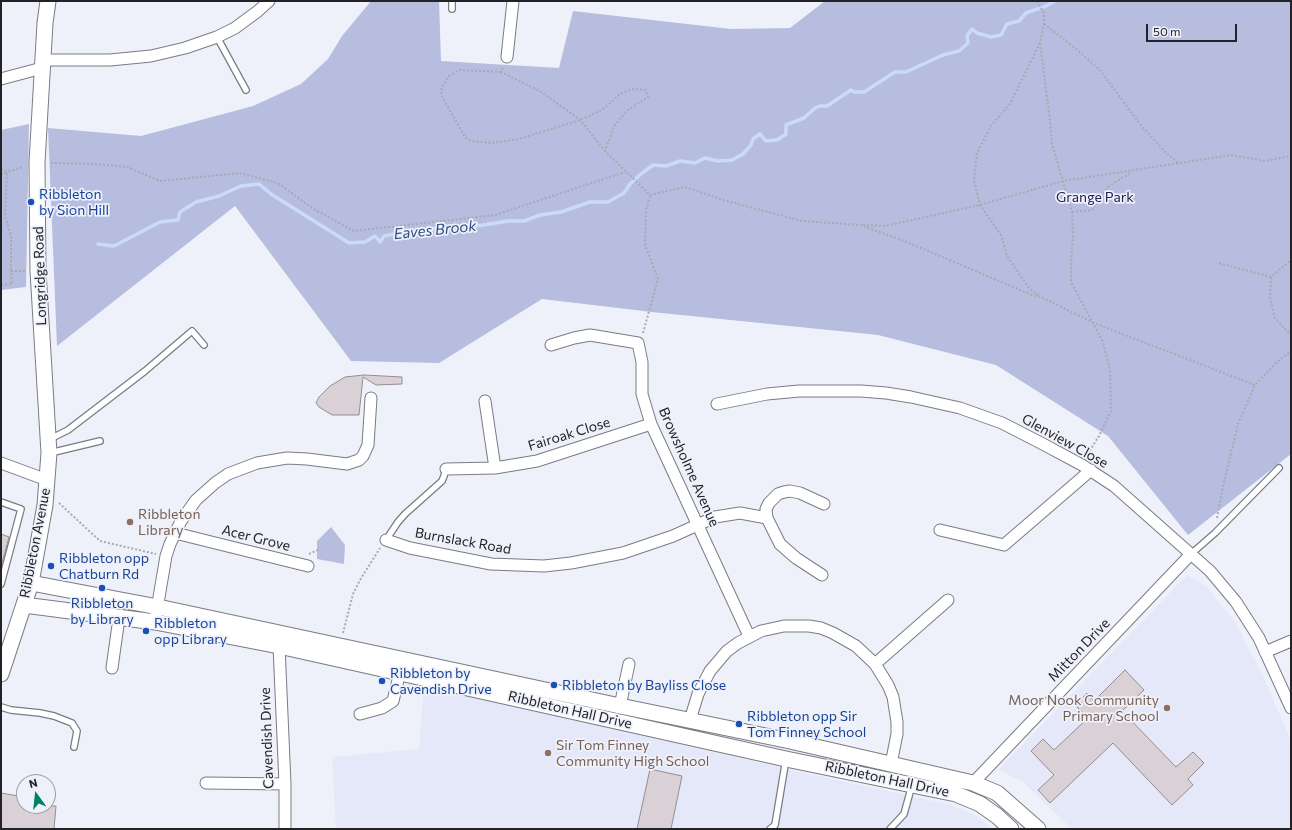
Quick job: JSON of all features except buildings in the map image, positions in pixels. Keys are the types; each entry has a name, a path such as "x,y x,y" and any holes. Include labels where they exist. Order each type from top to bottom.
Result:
{"street":[{"name":"Longridge Road","path":"46,486 49,447 38,270 37,162 48,1"},
{"path":"1,79 43,64 151,56 185,48 217,37 235,28 269,1"},
{"path":"507,57 513,1"},
{"path":"551,345 590,335 638,343"},
{"name":"Browsholme Avenue","path":"638,343 642,362 642,394 651,424 749,636"},
{"name":"Glenview Close","path":"717,404 767,394 799,391 861,391 911,397 960,408 1002,423 1022,433 1086,467 1114,486 1210,571 1236,602 1259,638 1291,708"},
{"path":"154,622 158,607 166,556 174,533 188,510 205,491 228,474 242,468 272,460 287,458 307,459 347,464 358,460 363,456 368,446 371,398"},
{"path":"485,401 495,468"},
{"name":"Fairoak Close","path":"446,469 495,468 537,461 651,424"},
{"path":"1,463 46,486"},
{"path":"940,530 1004,545 1086,467"},
{"name":"Ribbleton Avenue","path":"1,674 31,583 45,505 46,486"},
{"path":"822,575 796,558 780,544 767,518 766,509 769,503 778,494 790,491 800,493 824,504"},
{"name":"Burnslack Road","path":"386,540 410,548 491,564 544,566 623,554 667,539 714,517 740,513 767,518"},
{"name":"Acer Grove","path":"174,533 308,566"},
{"name":"Mitton Drive","path":"973,783 1191,554"},
{"name":"Ribbleton Hall Drive","path":"31,583 158,607 398,672 424,671 620,706 790,741 973,783 997,793 1038,829"},
{"path":"875,664 948,600"},
{"name":"Ribbleton Hall Drive","path":"24,605 280,640 339,646 424,671 687,736 786,759 956,794 980,804 997,816 1011,829"},
{"path":"112,668 119,618"},
{"path":"687,736 698,694 710,671 728,651 749,636 761,631 784,626 809,626 821,628 833,632 856,646 875,664 888,685 895,709 897,734 889,779"},
{"name":"Cavendish Drive","path":"280,640 285,829"},
{"path":"1266,652 1291,641"},
{"name":"Ribbleton Hall Drive","path":"620,706 629,664"},
{"path":"360,714 382,708 393,701 398,680 398,672"},
{"path":"786,759 790,741"},
{"path":"206,783 285,784"},
{"path":"968,799 973,783"}],"lane":[{"path":"452,1 452,9"},
{"path":"217,37 246,90"},
{"path":"49,447 68,430 145,371 192,331 204,345"},
{"path":"49,447 100,441"},
{"path":"1191,554 1215,533 1279,468"},
{"path":"386,540 405,514 442,481 446,469"},
{"path":"1,502 21,509 1,584"},
{"path":"1,707 11,710 54,716 72,723 77,731 74,747"},
{"path":"770,829 775,825 786,759"},
{"path":"890,829 904,814 912,785"}],"path":[{"path":"1037,1 1044,13 1044,24 1040,43 1010,104 991,126 977,153 974,180 980,205 1001,235 1007,256 1029,288 1041,297 1092,322 1255,385"},
{"path":"1044,24 1100,70 1140,123 1166,153 1180,164"},
{"path":"1040,43 1052,144 1072,212 1073,235 1070,264 1071,282 1103,342 1110,370 1111,411 1086,467"},
{"path":"501,72 507,57"},
{"path":"605,151 614,126 628,110 648,97 646,90 632,89 620,94 602,110 580,120 519,139 505,142 482,142 471,141 465,137 441,95 442,86 449,76 459,70 501,72 540,91 580,120 605,151 639,186 650,195"},
{"path":"650,195 685,187 723,200 802,221 885,226 980,205 1063,181 1231,155 1265,161 1291,156"},
{"path":"1,174 37,162 95,164 127,167 160,181 240,173 278,183 312,208 354,231 495,215 625,172"},
{"path":"1,169 7,172"},
{"path":"1072,212 1092,210 1109,186 1134,171"},
{"path":"1,285 12,284 11,236 5,216 7,172"},
{"path":"638,343 645,329 658,278 645,245 646,210 650,195"},
{"path":"860,225 907,242 1032,295 1041,297"},
{"path":"1291,260 1271,277 1270,297 1275,318 1291,334"},
{"path":"1220,263 1271,277"},
{"path":"11,272 38,270"},
{"path":"1215,533 1223,486 1238,424 1255,385 1276,363 1291,351"},
{"path":"46,486 100,541 166,556"},
{"path":"339,646 353,594 360,580 386,540"}],"shaded area":[{"name":"Moor Nook Community Primary School","path":"1187,575 1206,586 1235,622 1262,674 1291,741 1291,829 1072,829 1022,781 998,770"},
{"name":"Sir Tom Finney Community High School","path":"424,684 800,772 948,804 977,816 992,829 336,829 332,757 419,749"}],"green space":[{"name":"Grange Park","path":"371,1 439,1 441,61 559,68 573,11 731,29 790,28 825,1 1291,1 1291,454 1188,535 1108,436 996,365 878,335 652,312 542,299 439,363 351,361 235,206 57,346 48,128 141,136 253,106 301,84 328,59 342,36"},
{"path":"29,124 26,287 1,290 1,130"},
{"path":"331,527 345,545 344,564 317,559 317,541"}],"waterway":[{"name":"Eaves Brook","path":"98,244 114,246 160,222 178,220 180,212 196,202 219,196 241,186 259,184 271,194 349,243 365,242 375,236 380,242 384,236 405,232 471,227 508,221 524,221 540,215 561,212 590,202 608,202 624,193 630,184 653,165 666,166 680,161 695,163 705,158 718,161 732,160 743,154 751,145 753,139 760,134 766,141 777,140 786,134 786,125 804,118 815,108 827,106 851,90 854,92 864,92 895,72 906,72 943,55 959,51 968,43 967,36 972,29 977,33 991,37 1001,35 1007,24 1019,21 1026,13 1055,1"}],"place":[{"name":"Ribbleton by Sion Hill","path":"31,202"},
{"name":"Ribbleton Library","path":"130,522"},
{"name":"Ribbleton opp Chatburn Rd","path":"51,566"},
{"name":"Ribbleton by Library","path":"102,588"},
{"name":"Ribbleton opp Library","path":"146,631"},
{"name":"Ribbleton by Cavendish Drive","path":"382,681"},
{"name":"Ribbleton by Bayliss Close","path":"554,685"},
{"name":"Moor Nook Community Primary School","path":"1167,708"},
{"name":"Ribbleton opp Sir Tom Finney School","path":"739,724"},
{"name":"Sir Tom Finney Community High School","path":"548,753"}]}
